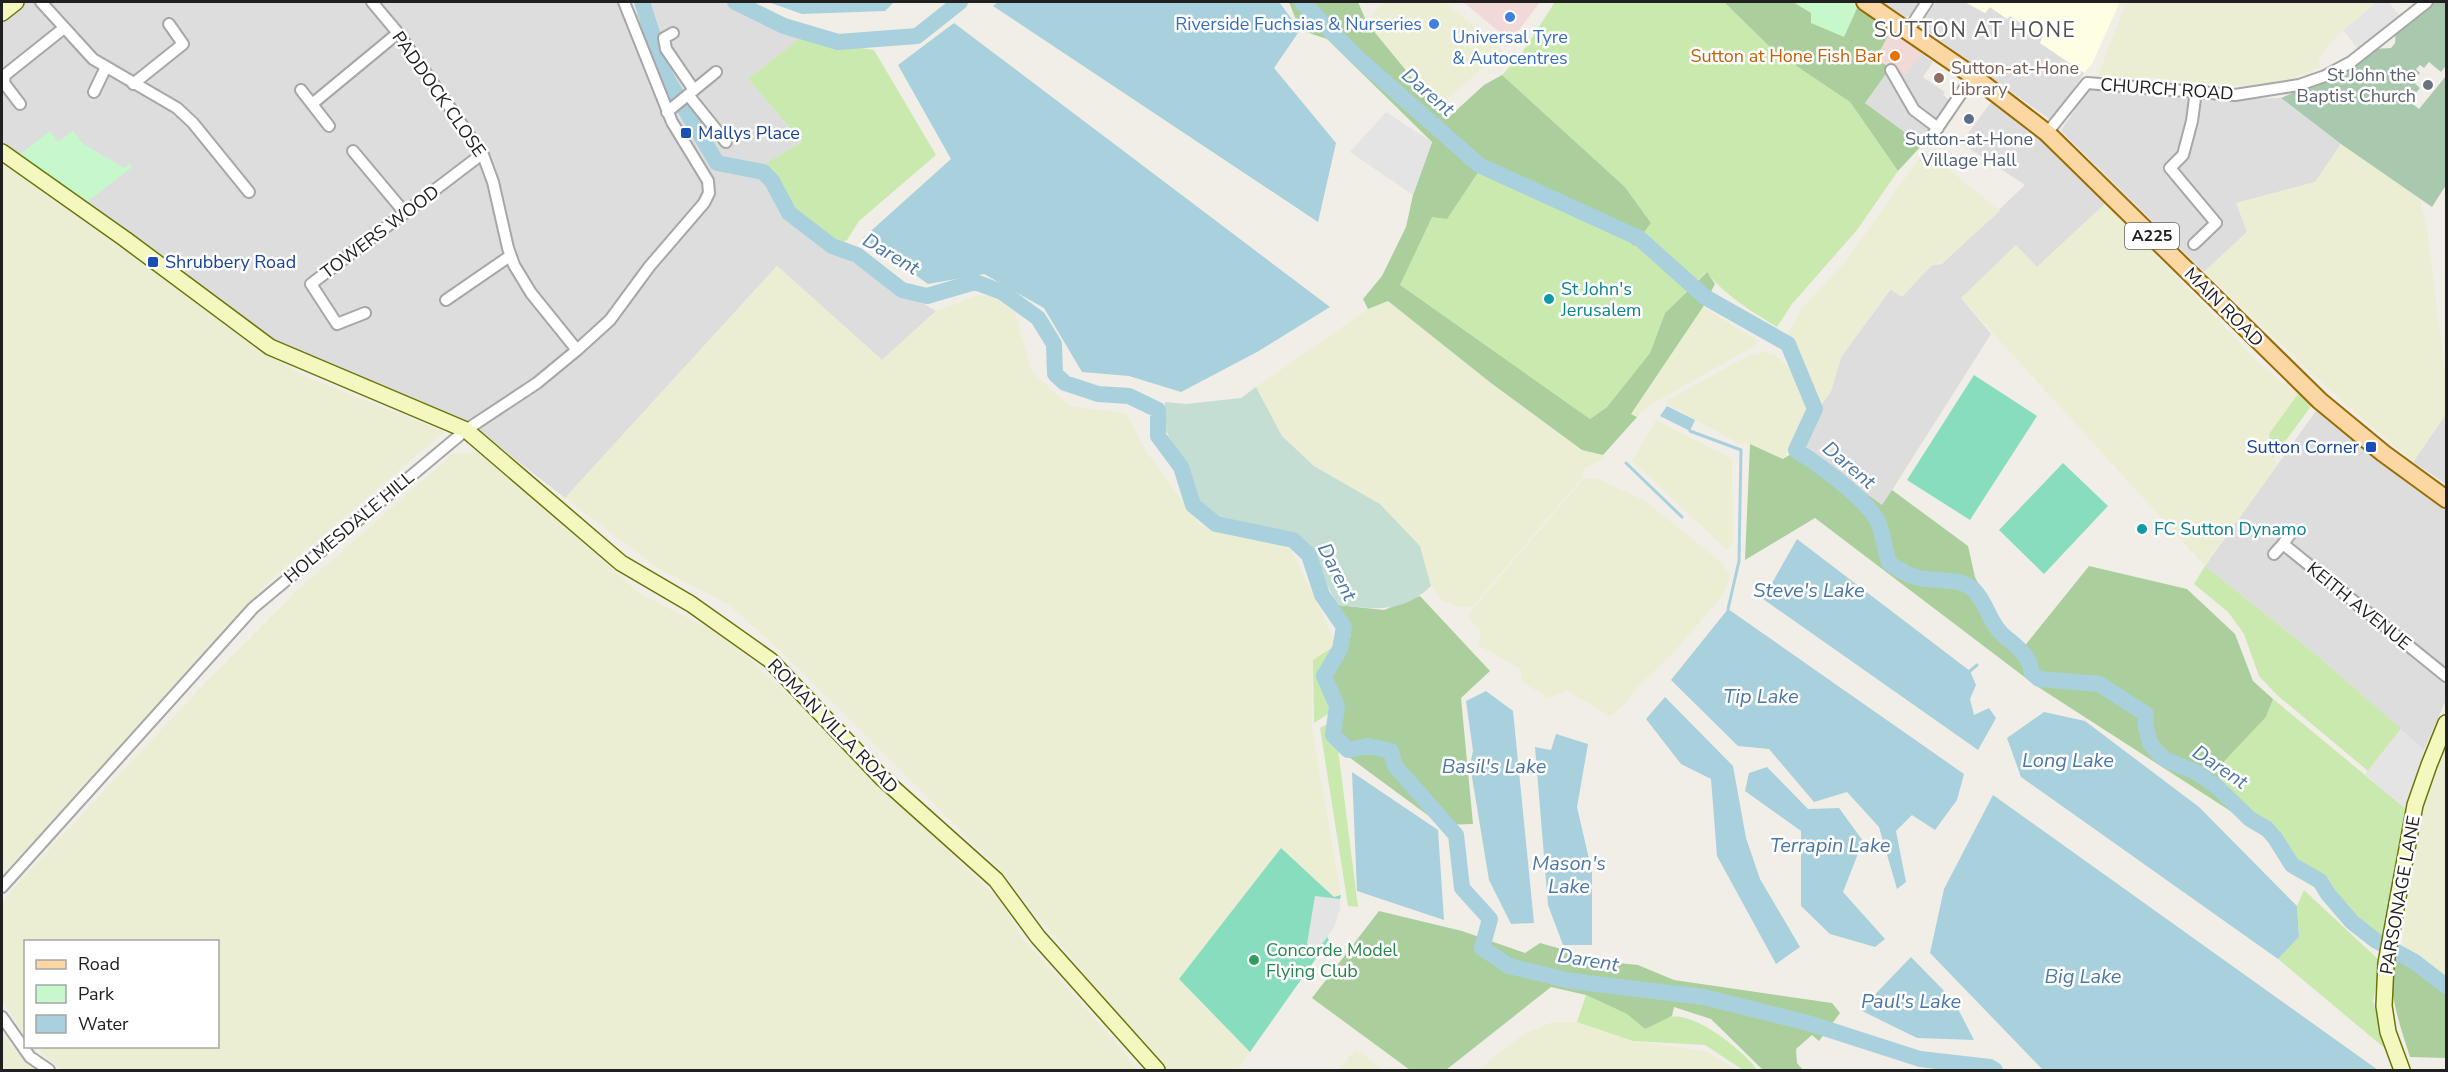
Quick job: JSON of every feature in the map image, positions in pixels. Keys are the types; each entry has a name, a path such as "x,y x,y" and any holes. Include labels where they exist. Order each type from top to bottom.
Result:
{"main road":[{"name":"MAIN ROAD","path":"1864,2 1973,76 2047,133 2320,401 2383,453 2446,499"}],"street":[{"path":"2,13 16,2"},
{"path":"41,2 85,52 133,84 177,108 193,123 249,192"},
{"name":"PADDOCK CLOSE","path":"372,2 398,33 482,154 494,182 510,256 531,293 577,350"},
{"path":"624,2 670,110 716,72"},
{"path":"1908,31 1927,2"},
{"name":"CHURCH ROAD","path":"2047,133 2087,83 2235,95 2309,82 2351,62 2427,2"},
{"path":"133,84 183,44 169,24"},
{"path":"20,104 4,83 5,75 64,28"},
{"path":"312,104 398,33"},
{"path":"673,33 664,38 666,50 689,95 726,142"},
{"path":"94,92 106,67"},
{"path":"1891,70 1914,110 1938,128"},
{"path":"1930,139 1973,76"},
{"path":"301,90 329,126"},
{"path":"2194,244 2216,223 2170,168 2183,155 2192,121 2196,91"},
{"name":"HOLMESDALE HILL","path":"2,887 253,608 466,430 537,383 610,320 649,267 704,203 710,188 706,176 680,136 670,110"},
{"path":"353,151 405,213"},
{"path":"2,152 270,347 466,430"},
{"name":"TOWERS WOOD","path":"365,313 337,324 310,284 482,154"},
{"path":"446,300 510,256"},
{"name":"ROMAN VILLA ROAD","path":"466,430 621,563 691,604 770,660 882,778 996,880 1038,937 1157,1071"},
{"path":"2274,554 2291,533"},
{"name":"KEITH AVENUE","path":"2283,544 2446,676"},
{"name":"PARSONAGE LANE","path":"2402,1071 2388,1032 2384,1006 2386,963 2415,805 2446,723"},
{"path":"2,1017 30,1057 49,1071"}],"shaded area":[{"path":"2,2 619,2 621,10 647,16 644,2 726,2 800,38 748,79 802,142 761,167 787,214 837,253 936,311 882,360 777,266 565,498 465,420 277,343 2,145"},
{"path":"1383,2 1444,2 1503,50 1437,108 1367,23"},
{"path":"1463,2 1540,2 1512,39 1508,39"},
{"path":"1880,2 1922,2 1913,14 1906,17"},
{"path":"1936,2 1965,2 1985,13 1990,7 2007,19 2010,16 2043,37 2040,43 2084,73 2052,121 1924,29 1923,22"},
{"path":"1965,2 2120,2 2092,64 2084,73 2040,43 2043,37 2010,16 2007,19 1990,7 1985,13"},
{"path":"2126,2 2377,2 2343,30 2318,58 2321,67 2286,81 2249,86 2153,78 2097,78"},
{"path":"2377,2 2388,2 2402,18 2360,52 2343,30"},
{"path":"2433,2 2446,2 2446,69 2445,67 2441,72 2429,62 2424,68 2420,65 2416,69 2420,73 2412,81 2420,88 2409,101 2419,109 2446,76 2446,185 2432,207 2341,144 2281,98 2343,71 2374,49 2391,48 2395,43 2396,32"},
{"path":"1893,27 1924,48 1906,76 1876,58"},
{"path":"1921,53 1933,62 1923,77 1945,92 1943,95 1950,101 1922,145 1865,103 1891,66 1906,75"},
{"path":"2093,88 2152,90 2210,99 2281,98 2341,144 2315,182 2237,203 2247,232 2204,272 2061,130 2088,91"},
{"path":"1994,98 2039,134 2106,203 2037,267 1961,298 1991,334 1882,506 1802,447 1821,405 1831,391 1841,357 1891,289 1902,296 1929,268 1942,264 2025,185 1961,143"},
{"path":"1386,112 1432,142 1413,195 1350,152"},
{"path":"2341,144 2420,199 2427,228 2446,380 2446,414 2413,462 2333,393 2204,272 2247,232 2236,203 2315,182"},
{"path":"1925,150 2000,211 1941,264 1929,268 1902,297 1890,289 1841,357 1831,391 1821,405 1788,333 1801,309 1845,262"},
{"path":"2,161 126,247 229,323 265,353 307,377 444,432 275,576 220,633 2,879"},
{"path":"2106,203 2261,365 2298,394 2269,434 2273,458 2277,464 2205,566 1961,298 2016,245 2037,267"},
{"path":"777,266 882,360 936,311 978,295 999,296 1015,313 1032,372 1070,406 1126,413 1146,451 1200,525 1291,549 1337,645 1313,661 1312,729 1341,895 1335,897 1281,848 1179,979 1250,1052 1237,1070 1167,1070 1122,1020 1000,870 785,655 728,604 659,569 565,498"},
{"path":"1388,301 1491,383 1582,450 1603,455 1605,458 1584,468 1583,477 1472,607 1460,607 1443,601 1431,586 1420,546 1380,504 1314,466 1282,436 1256,387 1368,309"},
{"path":"1703,307 1758,341 1754,346 1652,404 1637,417 1631,414"},
{"path":"1763,352 1774,354 1791,370 1806,407 1805,420 1783,459 1750,444 1738,443 1667,404 1666,401 1748,356"},
{"path":"1256,387 1282,436 1314,466 1380,504 1420,546 1431,586 1409,601 1387,608 1337,605 1310,550 1284,532 1216,519 1197,499 1187,470 1166,431 1165,402 1186,404 1241,398"},
{"path":"2318,408 2446,505 2446,700 2424,750 2319,657 2205,566"},
{"path":"2446,414 2446,484 2413,462"},
{"path":"1656,420 1732,459 1733,541 1727,550 1632,461"},
{"path":"481,452 639,593 727,638 1002,903 1023,939 1138,1070 63,1070 49,1060 37,1048 219,1048 219,940 24,940 24,1033 2,1000 2,903 203,685 294,593 453,454"},
{"path":"1584,478 1597,478 1645,501 1721,562 1731,576 1723,595 1668,659 1642,682 1620,709 1610,716 1568,691 1548,698 1522,682 1521,669 1478,645 1481,632 1469,618 1471,611"},
{"path":"2401,729 2424,750 2405,808 2365,774"},
{"path":"2446,743 2446,979 2402,947 2415,834"},
{"path":"1315,896 1340,899 1340,909 1334,927 1316,953 1306,950"},
{"path":"1552,1022 1577,1022 1633,1041 1705,1051 1737,1070 1477,1070 1524,1034"},
{"path":"2,1033 18,1053 37,1070 2,1070"},
{"path":"1356,1049 1383,1070 1338,1070"}],"green space":[{"path":"1289,2 1358,2 1367,23 1437,108 1449,117 1484,85 1502,75 1625,187 1651,223 1634,246 1605,221 1560,203 1485,162 1447,219 1432,217 1400,285 1590,419 1607,407 1650,353 1665,313 1707,272 1715,284 1703,307 1631,414 1637,417 1603,455 1582,450 1491,383 1388,301 1368,309 1363,299 1382,276 1406,227 1413,195 1432,142 1327,39 1300,30"},
{"path":"1555,2 1724,2 1774,51 1850,102 1898,171 1857,230 1792,304 1777,327 1730,296 1706,272 1665,313 1650,353 1607,407 1590,419 1399,285 1432,216 1447,218 1485,162 1560,203 1605,221 1634,246 1651,223 1625,187 1502,75 1521,54"},
{"path":"1724,2 1804,2 1857,6 1893,27 1876,58 1890,68 1865,103 1922,145 1898,171 1850,102 1774,51"},
{"path":"1793,2 1850,2 1858,6 1844,37 1811,23 1811,13"},
{"path":"800,38 874,50 936,155 859,221 847,240 838,244 792,212 778,185 760,167 802,142 748,79"},
{"path":"50,131 58,142 73,131 82,143 124,168 129,164 132,167 80,207 14,159"},
{"path":"1974,375 2037,416 1970,520 1907,480"},
{"path":"2298,394 2312,405 2273,458 2269,434"},
{"path":"1750,444 1783,459 1802,447 1882,505 1892,490 1968,546 1975,577 1999,625 2023,648 2089,566 2187,589 2235,634 2253,681 2273,699 2266,717 2216,770 2235,814 2035,685 1815,518 1745,560"},
{"path":"2063,463 2108,506 2044,574 1999,530"},
{"path":"2205,566 2319,657 2401,729 2368,771 2277,695 2259,676 2244,634 2228,612 2194,584"},
{"path":"1420,596 1490,671 1461,698 1473,824 1441,825 1338,749 1339,707 1332,677 1351,635 1337,605 1384,610"},
{"path":"1351,635 1332,677 1339,707 1314,723 1313,660"},
{"path":"2273,699 2405,808 2385,941 2350,917 2321,878 2294,862 2270,828 2226,794 2216,770 2266,717"},
{"path":"1338,718 1338,749 1358,907 1348,906 1320,728"},
{"name":"Concorde Model Flying Club","path":"1281,848 1334,897 1341,895 1334,922 1327,937 1329,940 1250,1052 1179,979"},
{"path":"2304,890 2381,962 2373,1001 2388,1051 2278,959 2299,937 2297,906"},
{"path":"1379,911 1462,931 1525,953 1540,943 1607,962 1638,965 1674,980 1832,1003 1840,1013 1819,1041 1812,1035 1796,1049 1797,1063 1803,1070 1763,1070 1711,1019 1674,1007 1672,1016 1645,1029 1627,1014 1586,995 1551,987 1446,1070 1410,1070 1312,998"},
{"path":"2394,955 2446,989 2446,1058 2410,1057 2398,1020 2393,994"},
{"path":"1586,995 1627,1014 1645,1029 1671,1017 1693,1020 1718,1034 1751,1062 1757,1070 1743,1070 1705,1045 1633,1041 1577,1022"}],"water":[{"path":"768,2 894,2 885,11 802,14"},
{"path":"998,2 1279,2 1300,30 1274,68 1336,143 1318,222 993,6"},
{"path":"954,23 1330,307 1257,352 1181,392 1129,376 1082,372 1044,308 984,274 928,284 863,238 951,159 898,65"},
{"path":"1667,406 1695,420 1690,431 1660,416"},
{"name":"Steve's Lake","path":"1797,539 1970,671 1976,685 1970,699 1974,715 1989,708 1996,718 1978,750 1763,599"},
{"name":"Tip Lake","path":"1728,609 1964,774 1957,800 1935,830 1912,815 1896,831 1906,882 1897,889 1879,827 1847,792 1814,802 1769,749 1738,746 1671,680"},
{"name":"Basil's Lake","path":"1486,691 1513,711 1534,923 1511,924 1489,880 1470,765 1473,751 1466,701"},
{"path":"1665,697 1733,766 1746,838 1760,879 1800,947 1776,964 1717,856 1711,779 1681,764 1646,719"},
{"name":"Long Lake","path":"2044,712 2085,721 2199,807 2297,906 2299,937 2278,959 2021,777 2007,738"},
{"name":"Mason's Lake","path":"1556,734 1588,744 1577,807 1592,872 1592,945 1563,945 1548,905 1535,747 1551,750"},
{"name":"Terrapin Lake","path":"1767,767 1808,809 1839,808 1863,841 1843,892 1885,939 1875,947 1830,934 1801,906 1801,831 1745,791 1749,773"},
{"path":"1352,772 1438,830 1444,920 1357,891"},
{"name":"Big Lake","path":"1993,795 2378,1070 2043,1070 1930,953 1944,889"},
{"name":"Paul's Lake","path":"1911,957 1954,1001 1974,1040 1917,1038 1860,1010"}],"waterway":[{"name":"Darent","path":"642,2 666,77 717,163 763,172 772,181 789,213 832,246 857,255 902,290 927,296 975,282 1002,292 1038,318 1054,344 1055,374 1065,383 1098,394 1129,396 1158,410 1158,436 1181,467 1193,505 1216,524 1293,540 1309,555 1322,595 1344,627 1340,649 1324,676 1337,706 1333,735 1348,750 1368,746 1391,751 1395,766 1456,835 1462,888 1490,919 1482,948 1509,966 1571,981 1704,997 1808,1023 1920,1059 1990,1067 1995,1070"},
{"name":"Darent","path":"735,2 784,26 838,42 917,36 960,2"},
{"name":"Darent","path":"1302,2 1358,58 1479,165 1639,238 1705,297 1788,344 1815,409 1796,450 1842,483 1865,504 1879,524 1890,564 1916,577 1969,586 1982,600 1993,623 2001,633 2025,655 2032,673 2039,679 2099,684 2146,714 2146,728 2150,743 2156,751 2166,760 2196,772 2216,786 2250,819 2267,829 2292,865 2320,881 2352,922 2375,940 2415,962 2446,986"},
{"path":"1690,431 1741,450 1739,561 1728,609"},
{"path":"1626,463 1682,517"},
{"path":"1970,671 1977,665"}],"place":[{"name":"Universal Tyre & Autocentres","path":"1510,17"},
{"name":"Riverside Fuchsias & Nurseries","path":"1434,24"},
{"name":"Sutton at Hone Fish Bar","path":"1895,56"},
{"name":"Sutton-at-Hone Library","path":"1939,78"},
{"name":"St John the Baptist Church","path":"2428,85"},
{"name":"Sutton-at-Hone Village Hall","path":"1969,119"},
{"name":"Mallys Place","path":"686,133"},
{"name":"Shrubbery Road","path":"153,262"},
{"name":"St John's Jerusalem","path":"1549,299"},
{"name":"Sutton Corner","path":"2371,447"},
{"name":"FC Sutton Dynamo","path":"2142,529"},
{"name":"Concorde Model Flying Club","path":"1254,960"}],"district":[{"name":"SUTTON AT HONE","path":"1975,30"}]}
